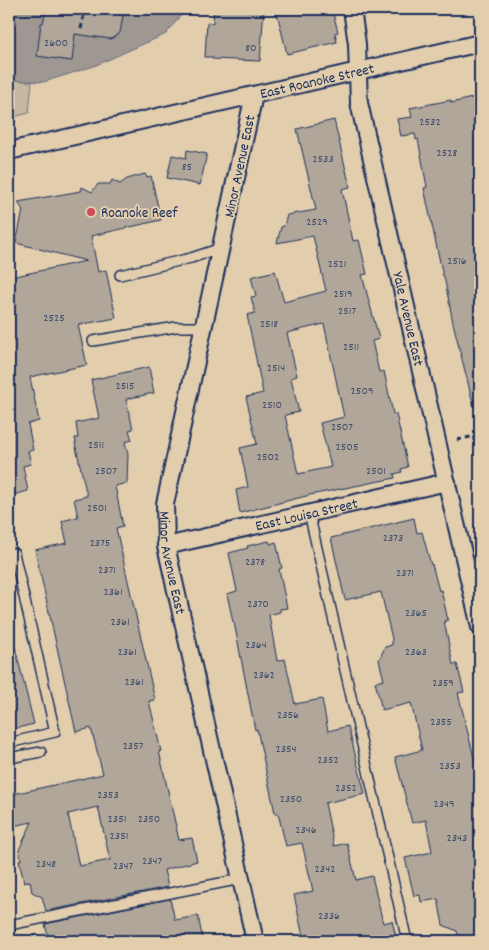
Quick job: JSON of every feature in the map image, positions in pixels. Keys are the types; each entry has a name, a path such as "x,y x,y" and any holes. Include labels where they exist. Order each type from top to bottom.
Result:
{"street":[{"name":"Yale Avenue East","path":"352,9 357,44 360,106 480,627"},
{"name":"East Roanoke Street","path":"9,151 480,43"},
{"name":"Minor Avenue East","path":"254,95 165,504 166,546 255,941"},
{"name":"East Louisa Street","path":"166,546 447,482"}],"lane":[{"path":"120,274 190,258 221,248"},
{"path":"94,341 176,327 204,327"},
{"path":"309,513 407,941"},
{"path":"9,743 55,732 14,553"},
{"path":"9,758 41,752"},
{"path":"9,925 241,879"}],"path":[{"path":"81,29 85,9"},
{"path":"457,440 480,435"}],"shaded area":[{"path":"9,9 186,9 166,34 94,66 44,82 9,80"},
{"path":"9,80 32,81 29,113 9,118"}],"building":[{"path":"46,9 124,9 120,33 111,39 75,34 72,61 37,56 41,23 43,23"},
{"path":"214,9 264,9 260,61 205,57 207,22 213,23"},
{"path":"276,9 332,9 338,32 335,33 337,42 287,54"},
{"path":"480,96 480,407 474,407 453,323 424,188 427,187 418,139 416,140 415,134 401,136 397,119 412,117 410,108 451,100 451,103"},
{"path":"334,120 350,187 342,189 353,241 359,240 367,274 362,275 379,339 372,341 379,372 384,371 393,414 396,414 408,467 401,469 402,472 394,474 395,478 310,495 240,513 236,490 248,487 240,448 257,444 246,397 263,393 247,315 255,313 251,297 256,296 251,277 275,271 284,302 326,291 313,236 277,243 281,227 284,226 287,215 316,210 297,129","holes":["324,324 344,417 320,423 331,467 298,474 285,415 299,412 291,378 297,376 287,333"]},
{"path":"187,150 207,154 200,185 167,178 172,155 186,158"},
{"path":"145,174 147,177 151,176 161,220 91,236 98,272 106,270 116,318 78,325 87,365 30,377 39,421 28,424 33,450 28,451 31,464 23,466 28,491 9,496 9,299 12,298 9,287 13,286 11,277 86,261 16,243 23,210 18,202 81,191 82,187 92,192 98,184 110,184 112,180 120,184 127,179"},
{"path":"149,367 154,393 126,399 133,429 129,430 132,440 125,442 128,454 127,483 115,486 123,526 116,528 155,700 149,701 179,840 192,838 197,861 164,870 168,887 46,911 42,897 32,892 30,881 24,883 19,860 21,860 19,850 32,822 13,826 9,795 103,774 91,728 76,732 35,550 67,543 62,521 78,517 74,499 87,496 75,438 78,438 76,423 99,418 91,380","holes":["98,807 110,860 79,866 68,814"]},
{"path":"414,518 417,533 422,532 439,591 441,590 448,620 444,621 453,665 457,664 464,692 458,693 480,782 480,941 459,941 457,931 443,925 438,899 421,902 420,895 414,896 405,858 432,852 426,820 412,823 395,757 422,750 411,703 382,710 375,682 384,680 379,660 385,647 392,645 392,639 381,592 345,600 331,538"},
{"path":"269,541 270,544 276,542 282,568 279,569 287,608 280,609 280,612 269,615 277,661 285,659 295,704 322,699 328,731 348,726 365,794 325,803 334,846 347,843 356,880 372,876 383,923 392,921 397,941 304,941 294,895 313,891 302,843 286,846 278,813 275,813 257,729 255,730 227,594 237,591 229,553 248,548 247,546"},
{"path":"15,647 34,724 9,730 9,648"},
{"path":"170,899 175,920 198,916 203,941 49,941 45,924"}],"place":[{"name":"Roanoke Reef","path":"91,212"}]}
